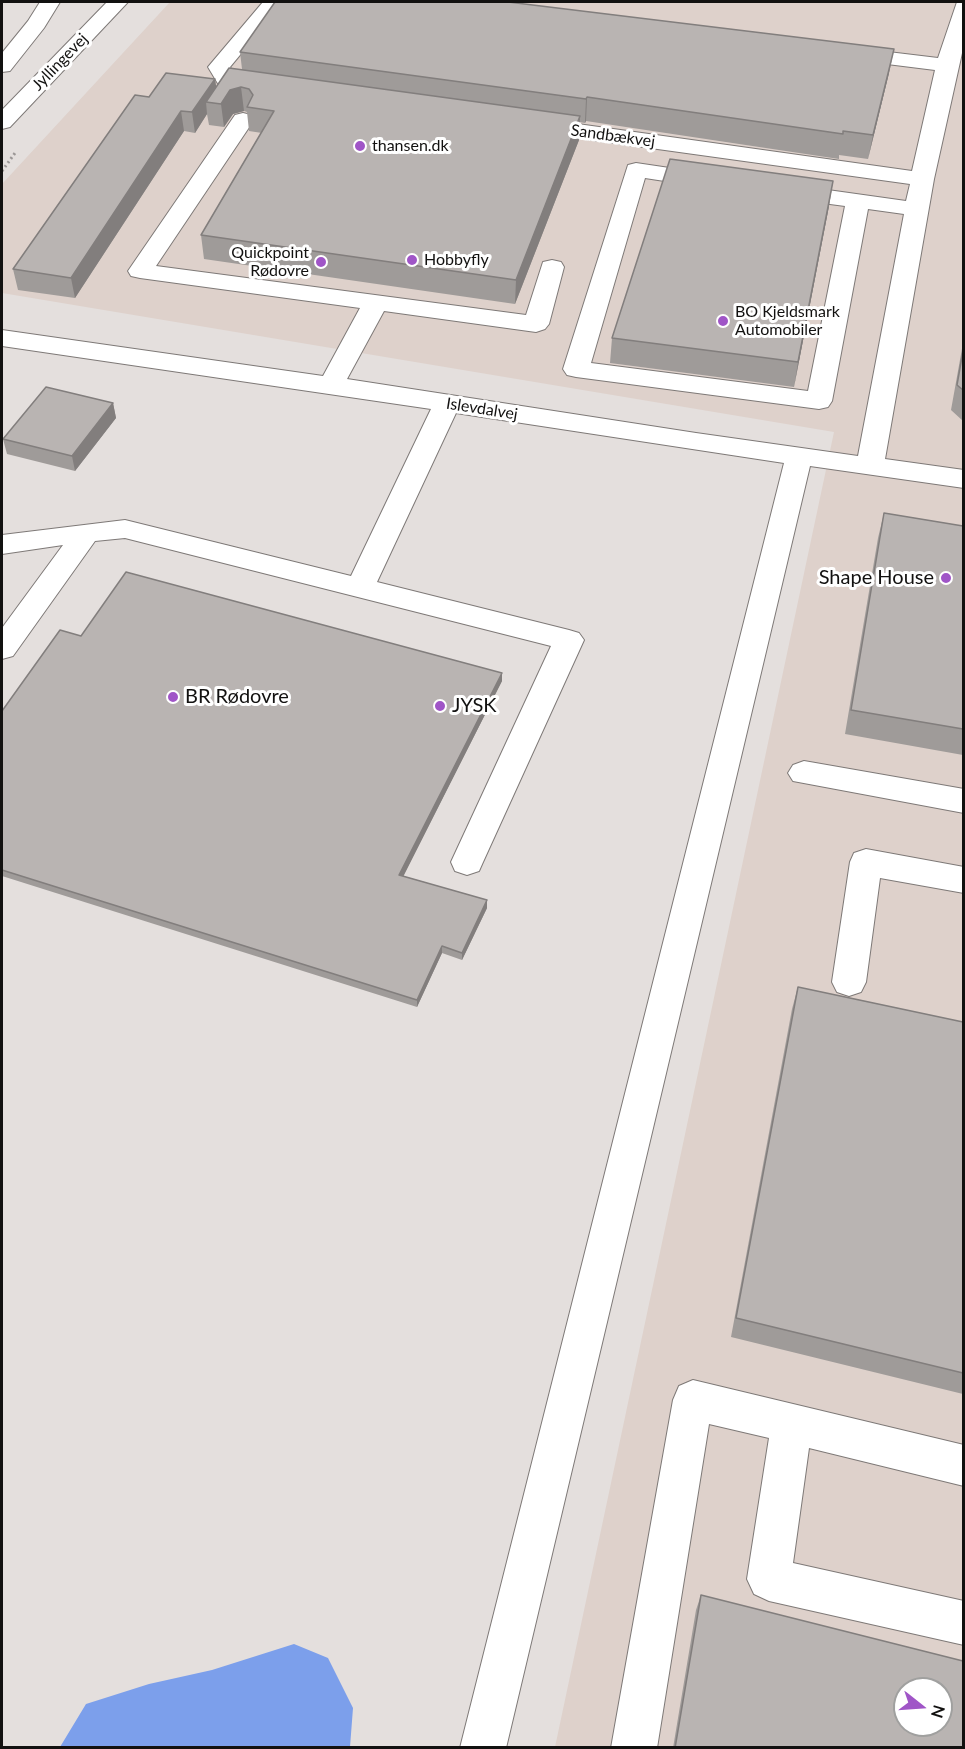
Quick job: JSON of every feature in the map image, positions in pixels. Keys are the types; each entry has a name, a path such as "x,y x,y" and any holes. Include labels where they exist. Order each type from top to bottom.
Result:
{"street":[{"path":"2,37 38,2"},
{"path":"2,66 37,24 50,2"},
{"name":"Jyllingevej","path":"2,122 118,2"},
{"path":"274,2 219,67 228,82 286,90"},
{"path":"870,465 922,179 947,65 963,6"},
{"path":"830,50 947,65"},
{"path":"243,120 140,271 536,324 552,267"},
{"name":"Sandbækvej","path":"510,121 922,179"},
{"path":"730,183 636,170 576,369 819,401 858,202"},
{"path":"765,188 917,209"},
{"path":"331,385 376,302"},
{"name":"Islevdalvej","path":"2,338 963,479"},
{"path":"360,588 447,403"},
{"path":"483,1748 799,456"},
{"path":"2,544 124,529 569,640 467,862"},
{"path":"2,649 87,532"},
{"path":"804,773 963,801"},
{"path":"849,982 867,862 963,880"},
{"path":"634,1748 693,1400 963,1466"},
{"path":"792,1424 769,1579 963,1623"}],"shaded area":[{"path":"170,2 963,2 963,1747 555,1747 834,432 2,293 2,184"}],"water":[{"path":"294,1644 328,1658 353,1708 350,1747 60,1747 86,1704 149,1684 212,1670"}],"building":[{"path":"275,2 508,2 894,49 873,135 843,131 843,134 587,97 586,99 240,52"},
{"path":"229,68 580,116 516,280 201,235 274,111 247,107 253,95 249,89 241,87 230,90 221,104 206,102"},
{"path":"166,73 215,79 192,112 181,111 71,278 13,269 135,95 149,97"},
{"path":"670,159 833,181 798,362 612,338"},
{"path":"963,351 963,390 957,385"},
{"path":"46,387 113,403 72,456 3,439"},
{"path":"884,513 963,526 963,729 851,710"},
{"path":"126,572 502,673 399,875 487,900 462,953 442,946 417,1000 2,870 2,711 60,630 81,636"},
{"path":"798,987 963,1022 963,1373 736,1318"},
{"path":"701,1595 963,1661 963,1748 675,1748"}],"place":[{"name":"thansen.dk","path":"360,146"},
{"name":"Hobbyfly","path":"412,260"},
{"name":"Quickpoint Rødovre","path":"321,262"},
{"name":"BO Kjeldsmark Automobiler","path":"723,321"},
{"name":"Shape House","path":"946,578"},
{"name":"BR Rødovre","path":"173,697"},
{"name":"JYSK","path":"440,706"}]}
